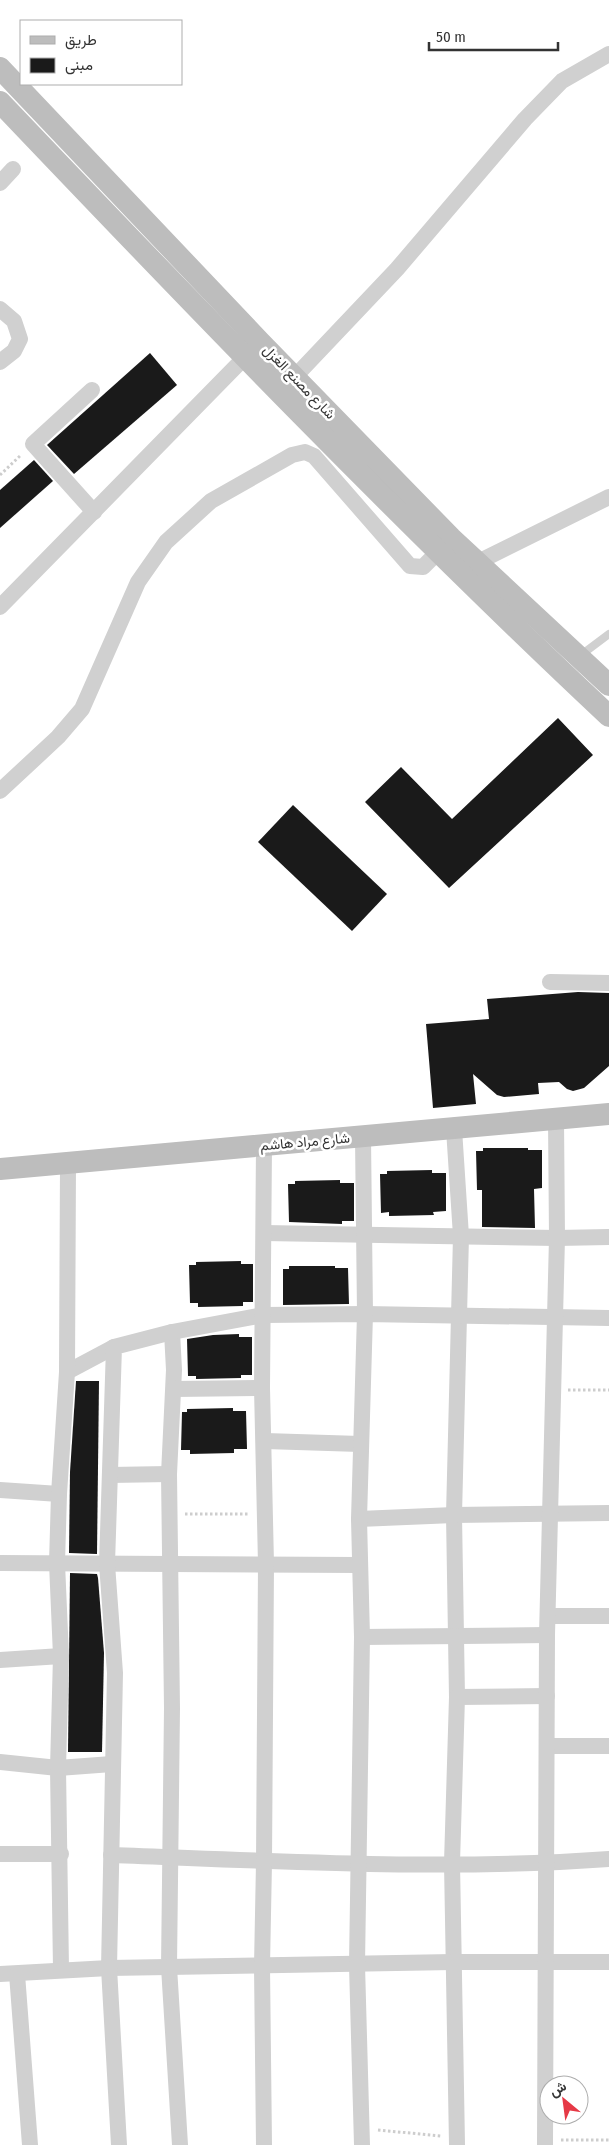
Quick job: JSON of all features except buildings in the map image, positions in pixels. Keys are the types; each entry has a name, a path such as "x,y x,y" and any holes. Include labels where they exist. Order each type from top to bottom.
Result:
{"street":[{"path":"287,385 397,269 531,113 562,81 609,54"},
{"name":"شارع مصنع الغزل","path":"0,68 260,342 287,385 467,567 560,670 609,716"},
{"name":"شارع مصنع الغزل","path":"0,102 244,358 287,385"},
{"path":"0,183 13,169"},
{"path":"0,309 14,321 20,339 14,351 0,362"},
{"path":"0,607 260,342"},
{"path":"92,390 33,444 94,512"},
{"path":"0,791 58,737 82,709 138,582 166,542 211,502 292,455 305,452 314,456 410,566 423,566 444,545"},
{"path":"467,567 609,497"},
{"name":"شارع مصنع الغزل","path":"467,567 578,656 609,685"},
{"path":"560,670 578,656"},
{"path":"550,982 609,982"},
{"name":"شارع مراد هاشم","path":"0,1169 609,1114"},
{"path":"545,2143 547,1696 549,1514 557,1238 556,1119"},
{"path":"454,1129 461,1236 454,1515 458,1636 452,1863 452,1962 457,2141"},
{"path":"362,2137 357,1965 362,1637 359,1519 365,1314 363,1137"},
{"path":"264,1146 262,1388 265,1441 266,1564 262,1966 264,2145"},
{"path":"61,1969 61,1854 58,1768 61,1656 57,1563 58,1494 67,1372 68,1164"},
{"path":"264,1233 557,1238 609,1237"},
{"path":"67,1372 114,1347 172,1332 264,1315 365,1314 609,1318"},
{"path":"172,1332 174,1389 169,1474 172,1708 169,1967 180,2145"},
{"path":"114,1347 107,1564 115,1673 109,1968 119,2145"},
{"path":"174,1389 262,1388"},
{"path":"265,1441 360,1444"},
{"path":"110,1475 169,1474"},
{"path":"0,1490 58,1494"},
{"path":"359,1519 454,1515 609,1513"},
{"path":"0,1563 107,1564 170,1562 359,1565"},
{"path":"548,1616 609,1616"},
{"path":"362,1637 548,1635"},
{"path":"0,1660 61,1656"},
{"path":"457,1696 547,1696"},
{"path":"547,1746 609,1746"},
{"path":"0,1762 58,1768 112,1764"},
{"path":"0,1854 61,1854"},
{"path":"111,1855 360,1864 546,1864 609,1859"},
{"path":"0,1974 61,1969 109,1968 452,1962 609,1962"},
{"path":"17,1974 30,2145"}],"lane":[{"path":"578,656 609,634"}],"path":[{"path":"0,475 33,444"},
{"path":"552,1390 609,1390"},
{"path":"171,1514 265,1514"},
{"path":"362,2137 457,2141"},
{"path":"545,2143 609,2140"}]}
